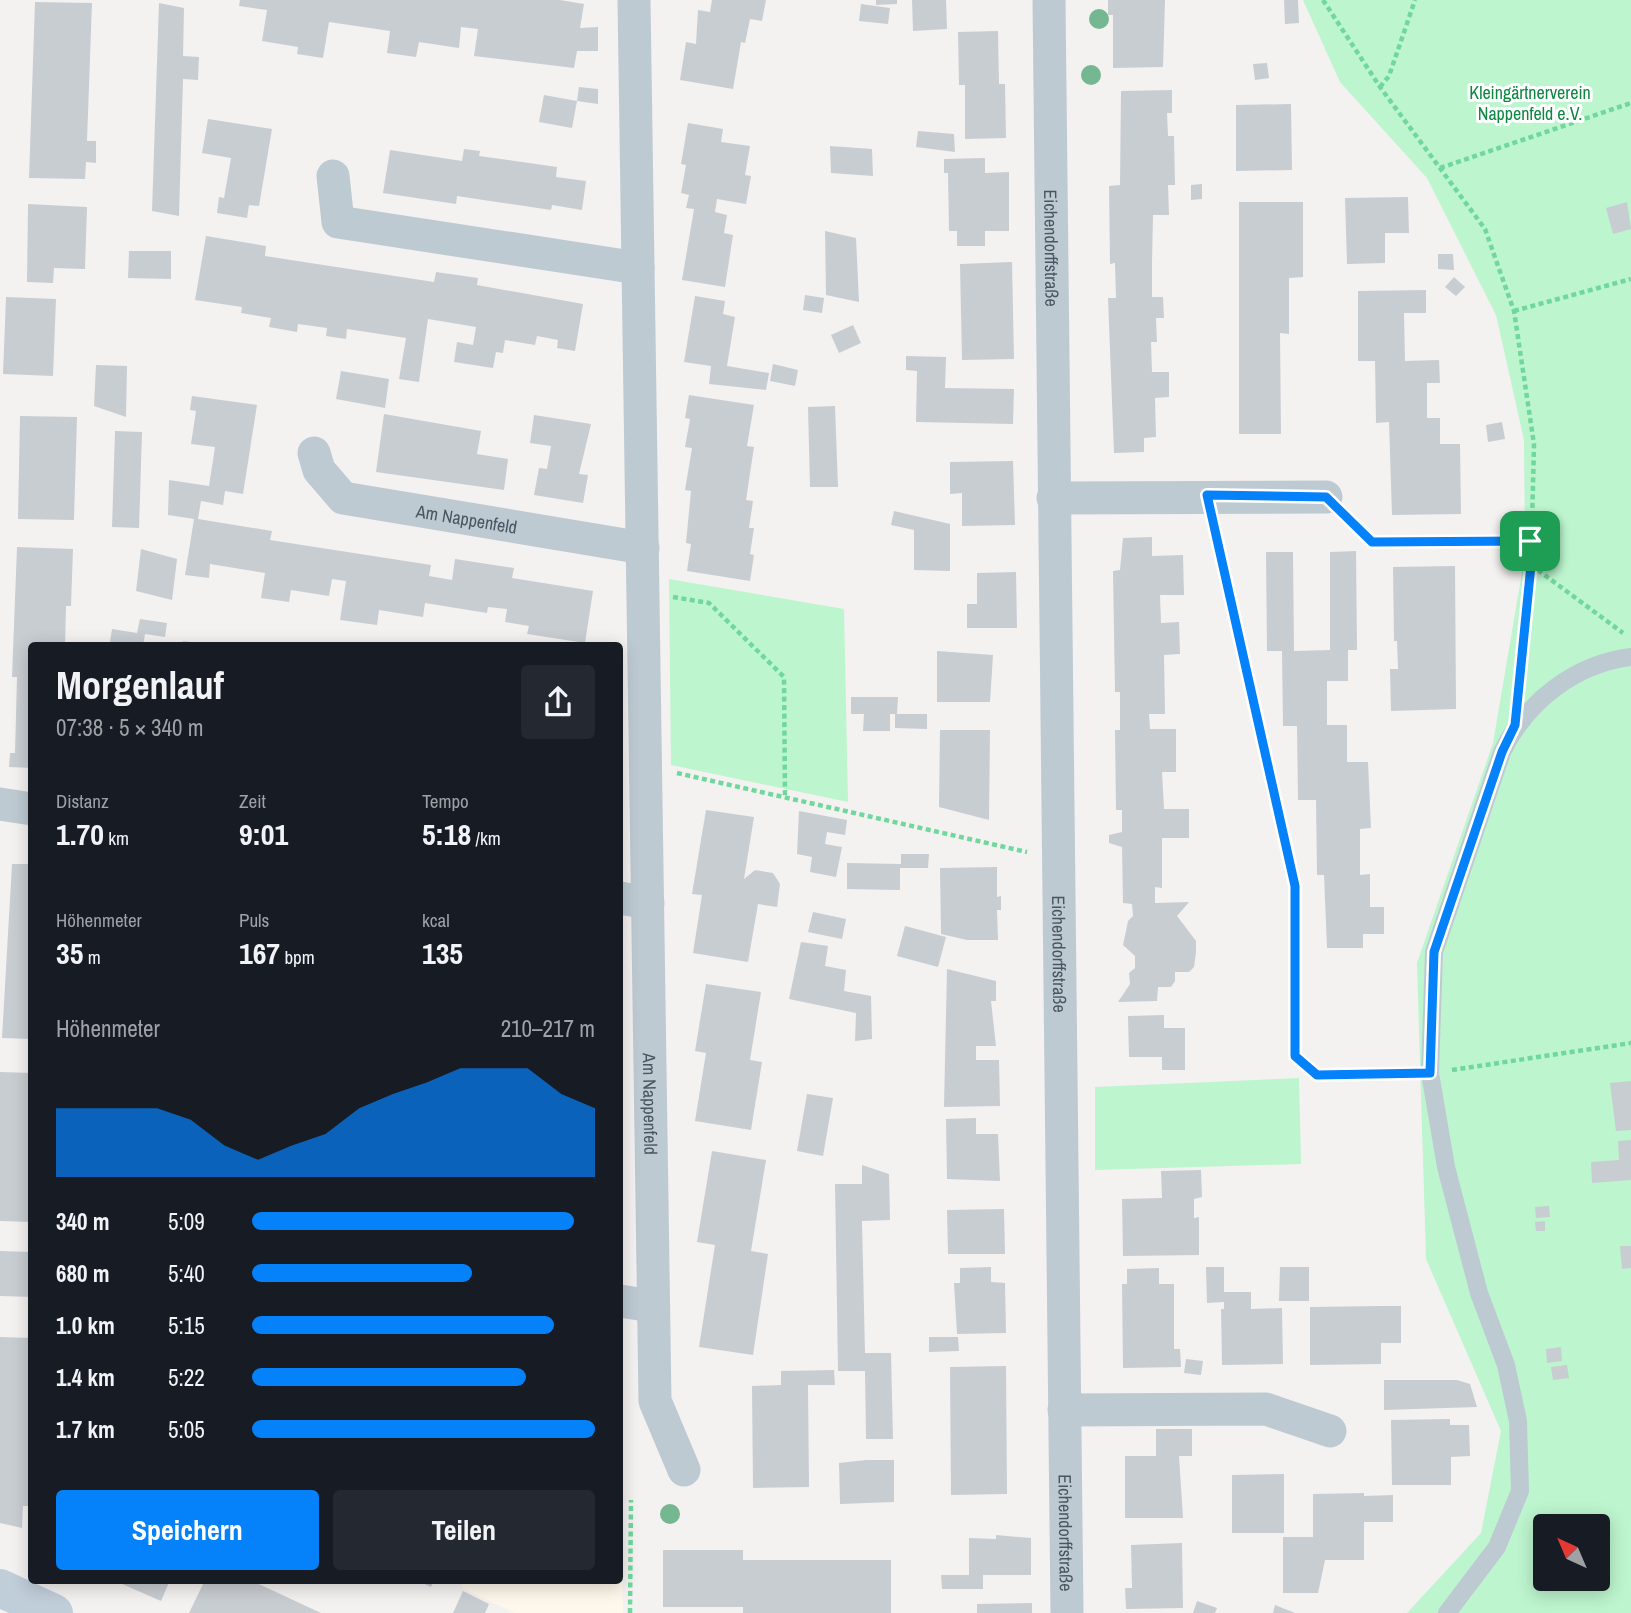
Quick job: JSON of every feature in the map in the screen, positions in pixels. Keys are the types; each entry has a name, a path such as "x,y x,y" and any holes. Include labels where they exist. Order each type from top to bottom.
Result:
{"street":[{"name":"Am Nappenfeld","path":"635,0 647,767 634,900 655,1401 684,1470"},
{"name":"Eichendorffstraße","path":"1049,0 1067,1613"},
{"path":"333,176 338,222 638,268"},
{"name":"Am Nappenfeld","path":"314,453 319,470 343,498 643,548"},
{"path":"1053,498 1207,495 1326,497"},
{"path":"0,804 28,808"},
{"path":"623,1301 652,1306"},
{"path":"1064,1410 1266,1409 1330,1431"},
{"path":"0,1588 54,1613"}],"lane":[{"path":"1447,1613 1497,1547 1520,1491 1518,1421 1506,1364 1479,1293 1446,1167 1430,1073 1434,952 1502,752 1515,725 1563,680 1605,660 1631,657"}],"path":[{"path":"1323,0 1380,87 1485,229 1514,311 1534,444 1531,565 1515,725"},
{"path":"1380,87 1389,76 1415,0"},
{"path":"1440,168 1631,103"},
{"path":"1514,311 1631,279"},
{"path":"1207,495 1295,886 1295,1056 1317,1075 1430,1073 1631,1043"},
{"path":"1326,497 1372,542 1530,541"},
{"path":"1531,565 1611,627 1631,638"},
{"path":"644,593 709,603 784,677 785,796"},
{"path":"647,767 1059,860"},
{"path":"630,1613 631,1500"}],"shaded area":[{"path":"462,1584 622,1584 623,1613 515,1613 462,1588"}],"green space":[{"name":"Kleingärtnerverein Nappenfeld e.V.","path":"1303,0 1631,0 1631,1613 1407,1613 1481,1533 1501,1431 1426,1259 1417,963 1493,743 1525,555 1524,440 1496,315 1427,178 1340,82"},
{"path":"669,579 844,609 848,802 671,765"},
{"path":"1299,1078 1301,1164 1095,1170 1095,1087"}],"building":[{"path":"240,0 560,0 584,4 580,28 598,27 598,51 577,51 574,68 474,56 478,29 461,27 459,48 419,42 416,57 387,53 390,31 329,22 323,58 297,54 298,47 262,41 267,10 239,6"},
{"path":"712,0 766,0 762,21 750,19 745,43 741,42 733,89 680,80 686,42 696,44 698,10 710,12"},
{"path":"876,0 897,0 897,4 876,5"},
{"path":"912,0 946,0 947,29 913,31"},
{"path":"1108,0 1165,0 1163,67 1113,68 1113,15 1108,15"},
{"path":"1284,0 1298,0 1299,23 1285,24"},
{"path":"35,2 92,3 87,141 96,141 96,163 86,162 85,179 29,178"},
{"path":"159,3 184,8 183,56 199,57 198,80 183,79 179,216 152,211"},
{"path":"861,4 890,8 888,24 859,21"},
{"path":"998,31 999,84 1005,84 1006,138 965,139 965,85 959,85 958,32"},
{"path":"1267,63 1269,78 1255,80 1253,64"},
{"path":"579,87 598,89 598,104 577,101"},
{"path":"1172,90 1172,113 1167,113 1168,136 1174,136 1175,185 1168,185 1169,215 1153,215 1152,297 1163,297 1164,318 1156,318 1157,342 1151,342 1152,372 1169,372 1169,397 1155,398 1156,437 1144,438 1144,452 1114,453 1108,298 1116,298 1115,263 1110,264 1109,186 1120,185 1121,91"},
{"path":"544,95 577,101 572,128 539,122"},
{"path":"1291,104 1292,170 1236,171 1236,105"},
{"path":"208,119 272,129 259,206 249,205 247,218 217,213 219,197 224,198 231,158 202,153"},
{"path":"688,123 723,129 721,142 750,146 745,175 751,176 746,204 717,199 715,212 727,215 724,233 733,235 725,287 682,280 694,209 686,208 689,195 681,193 686,165 681,164"},
{"path":"918,131 954,134 955,152 916,147"},
{"path":"830,146 872,149 873,176 831,173"},
{"path":"464,149 480,151 479,156 557,167 556,177 586,181 582,210 552,205 551,210 457,196 456,204 383,193 390,150 462,161"},
{"path":"985,158 985,173 1009,172 1009,231 985,231 985,246 957,246 957,231 949,231 948,173 944,173 944,159"},
{"path":"1202,184 1202,199 1191,200 1191,185"},
{"path":"1408,197 1409,233 1385,233 1385,263 1347,264 1345,198"},
{"path":"1239,202 1303,202 1303,277 1289,278 1289,334 1280,333 1281,434 1239,434"},
{"path":"1627,202 1631,229 1613,234 1606,208"},
{"path":"28,204 87,207 85,269 54,268 53,283 27,282"},
{"path":"825,231 856,238 859,302 826,295"},
{"path":"206,236 266,246 265,256 434,282 436,272 478,278 477,285 583,304 575,351 557,348 558,340 537,336 535,345 505,340 503,353 496,352 493,368 454,362 457,342 473,345 476,327 428,319 419,382 399,379 406,338 347,329 346,339 326,336 327,328 298,324 297,332 269,327 271,318 241,313 242,307 195,300"},
{"path":"129,251 171,251 171,279 128,278"},
{"path":"1438,254 1453,254 1454,270 1438,269"},
{"path":"1012,262 1014,359 962,360 960,264"},
{"path":"1454,277 1465,287 1456,296 1445,287"},
{"path":"1426,290 1426,313 1404,313 1405,361 1439,360 1440,383 1427,383 1427,418 1440,418 1440,444 1460,444 1461,514 1392,515 1389,422 1376,423 1375,361 1358,361 1358,291"},
{"path":"805,295 824,298 822,313 803,310"},
{"path":"695,296 725,301 723,314 735,317 727,366 769,373 766,390 709,384 711,366 684,362"},
{"path":"6,297 56,299 53,376 3,374"},
{"path":"853,325 861,343 839,353 831,335"},
{"path":"906,356 946,357 945,388 1014,389 1013,424 916,422 917,371 906,370"},
{"path":"773,364 798,370 795,386 770,381"},
{"path":"96,365 127,366 126,417 94,406"},
{"path":"341,371 389,379 385,408 336,399"},
{"path":"689,395 754,405 747,446 754,447 746,500 753,501 749,528 754,528 750,554 754,555 750,581 687,571 691,544 686,543 691,491 685,490 692,448 685,447 690,419 685,418"},
{"path":"192,396 257,405 243,494 225,491 223,505 201,501 198,519 272,531 270,540 431,565 429,576 452,580 455,559 514,568 512,578 593,591 585,642 527,634 529,626 505,622 507,609 488,607 487,613 425,603 423,617 379,610 377,625 340,620 346,581 332,579 329,596 291,590 289,602 261,598 265,573 210,564 209,578 185,575 194,519 168,515 169,480 209,486 215,447 191,444 196,411 190,410"},
{"path":"835,406 838,487 810,487 808,407"},
{"path":"384,414 481,431 477,454 508,459 504,490 376,472"},
{"path":"534,415 591,424 579,474 588,475 583,503 534,495 539,468 547,469 551,446 530,443"},
{"path":"20,416 77,417 74,520 18,519"},
{"path":"1502,422 1505,439 1488,442 1486,425"},
{"path":"115,431 142,432 139,528 112,527"},
{"path":"1013,461 1015,525 962,526 962,493 950,494 950,462"},
{"path":"894,511 950,524 950,571 914,570 914,530 891,525"},
{"path":"1152,537 1152,556 1183,555 1184,595 1160,595 1161,623 1179,622 1180,654 1164,655 1165,714 1149,714 1150,729 1176,729 1176,772 1162,772 1164,809 1189,809 1189,838 1162,838 1162,888 1155,887 1155,903 1189,902 1177,916 1196,941 1196,952 1194,967 1189,972 1175,972 1175,981 1171,987 1158,987 1157,1001 1118,1002 1130,984 1129,973 1135,968 1135,956 1123,945 1128,921 1133,916 1132,904 1123,903 1122,847 1109,843 1109,835 1122,832 1122,810 1116,810 1115,730 1120,730 1120,692 1115,692 1113,571 1120,570 1123,538"},
{"path":"17,547 73,549 71,606 66,606 65,642 28,642 28,768 9,767 10,753 15,753 17,677 12,677"},
{"path":"141,549 177,559 172,600 136,591"},
{"path":"1356,551 1357,650 1348,650 1348,681 1327,681 1327,725 1347,725 1347,762 1368,762 1371,828 1360,829 1360,875 1370,874 1370,907 1384,907 1384,934 1363,934 1363,948 1327,948 1324,875 1317,875 1316,800 1298,800 1297,726 1283,726 1282,651 1267,651 1266,552 1293,552 1294,651 1330,650 1330,552"},
{"path":"1455,566 1456,709 1391,711 1390,669 1398,669 1397,641 1394,641 1393,567"},
{"path":"1016,572 1017,628 967,628 967,604 977,604 977,573"},
{"path":"140,619 167,623 165,637 145,634 144,642 110,642 112,629 137,633"},
{"path":"937,651 993,655 990,702 937,702"},
{"path":"851,697 898,697 897,714 927,714 927,729 895,728 895,714 890,714 890,731 863,731 864,714 851,714"},
{"path":"940,730 990,730 989,820 939,807"},
{"path":"706,810 754,817 744,879 755,870 773,873 780,884 777,907 758,904 748,962 693,953 702,895 692,894"},
{"path":"799,811 847,820 845,835 827,832 825,844 842,847 836,877 810,872 812,857 797,854"},
{"path":"901,854 929,854 928,868 900,868 900,890 847,889 847,863 901,864"},
{"path":"12,864 28,864 28,1039 2,1038"},
{"path":"997,867 997,897 1001,896 1001,910 997,910 998,940 967,940 941,934 940,868"},
{"path":"813,912 846,919 842,939 808,932"},
{"path":"905,926 946,937 938,967 897,956"},
{"path":"801,942 828,946 825,966 846,970 844,991 871,996 872,1039 855,1041 856,1013 789,999"},
{"path":"947,969 996,981 996,1001 991,1001 996,1046 976,1046 976,1060 999,1060 1000,1106 944,1107"},
{"path":"706,984 761,992 750,1060 762,1062 751,1130 695,1121 706,1053 695,1051"},
{"path":"1164,1015 1164,1028 1185,1028 1185,1070 1162,1070 1162,1057 1129,1057 1128,1016"},
{"path":"0,1072 28,1073 28,1222 0,1221"},
{"path":"1631,1081 1631,1130 1616,1131 1610,1083"},
{"path":"807,1094 833,1098 823,1156 797,1151"},
{"path":"976,1118 976,1134 998,1134 1000,1181 947,1179 946,1119"},
{"path":"1631,1140 1631,1180 1592,1183 1591,1162 1619,1160 1618,1141"},
{"path":"712,1151 766,1160 751,1251 768,1254 753,1355 699,1347 715,1245 697,1242"},
{"path":"862,1165 889,1174 890,1220 862,1221 865,1353 891,1353 893,1439 866,1439 865,1371 838,1371 835,1184 862,1184"},
{"path":"1201,1170 1202,1197 1194,1199 1194,1218 1199,1217 1199,1255 1123,1256 1122,1199 1162,1198 1161,1171"},
{"path":"1549,1206 1550,1217 1536,1218 1535,1207"},
{"path":"1004,1209 1005,1254 948,1254 947,1210"},
{"path":"1545,1221 1545,1231 1536,1231 1535,1222"},
{"path":"1620,1246 1631,1246 1631,1268 1622,1269"},
{"path":"0,1251 28,1252 28,1297 0,1296"},
{"path":"991,1267 991,1282 1005,1283 1006,1333 957,1334 954,1283 960,1283 960,1268"},
{"path":"1206,1267 1224,1267 1224,1292 1251,1292 1251,1309 1282,1308 1283,1364 1222,1365 1221,1309 1224,1309 1224,1302 1207,1303"},
{"path":"1280,1267 1309,1267 1309,1301 1279,1301"},
{"path":"1159,1268 1159,1284 1174,1284 1174,1349 1180,1349 1181,1367 1123,1368 1122,1284 1127,1284 1127,1269"},
{"path":"1401,1306 1401,1343 1381,1343 1381,1364 1310,1365 1310,1307"},
{"path":"0,1337 28,1338 28,1506 23,1506 22,1528 0,1523"},
{"path":"929,1337 958,1337 959,1351 929,1352"},
{"path":"1561,1347 1562,1361 1547,1363 1546,1349"},
{"path":"1186,1359 1203,1361 1201,1375 1184,1373"},
{"path":"1567,1365 1569,1378 1553,1380 1551,1367"},
{"path":"1006,1366 1007,1494 951,1495 950,1367"},
{"path":"834,1370 835,1385 808,1385 809,1487 753,1488 752,1386 781,1385 781,1371"},
{"path":"1384,1380 1457,1380 1470,1384 1477,1407 1384,1410"},
{"path":"1450,1419 1450,1425 1469,1425 1470,1456 1451,1457 1451,1485 1392,1485 1391,1420"},
{"path":"1156,1429 1192,1429 1192,1456 1179,1456 1183,1518 1125,1518 1125,1456 1156,1456"},
{"path":"894,1460 894,1502 840,1504 839,1463"},
{"path":"1284,1474 1284,1533 1232,1533 1232,1475"},
{"path":"1364,1493 1364,1496 1393,1495 1393,1522 1364,1522 1364,1560 1325,1560 1318,1593 1283,1593 1283,1537 1313,1537 1313,1494"},
{"path":"996,1535 1031,1538 1031,1575 983,1575 983,1589 942,1589 941,1575 969,1575 969,1538 996,1539"},
{"path":"1182,1543 1183,1608 1126,1609 1125,1588 1132,1588 1131,1545"},
{"path":"663,1550 743,1550 743,1560 891,1560 891,1613 743,1613 743,1607 663,1607"},
{"path":"122,1584 168,1584 161,1601"},
{"path":"203,1584 259,1584 321,1613 189,1613"},
{"path":"463,1591 489,1604 485,1613 453,1613"},
{"path":"1197,1601 1217,1608 1215,1613 1193,1613"},
{"path":"1032,1603 1032,1613 977,1613 977,1604"},
{"path":"1275,1605 1295,1613 1273,1613"}],"route":[{"path":"1207,495 1326,497 1372,542 1530,541 1531,565 1515,725 1502,752 1434,952 1430,1073 1317,1075 1295,1056 1295,886 1207,495"}]}
